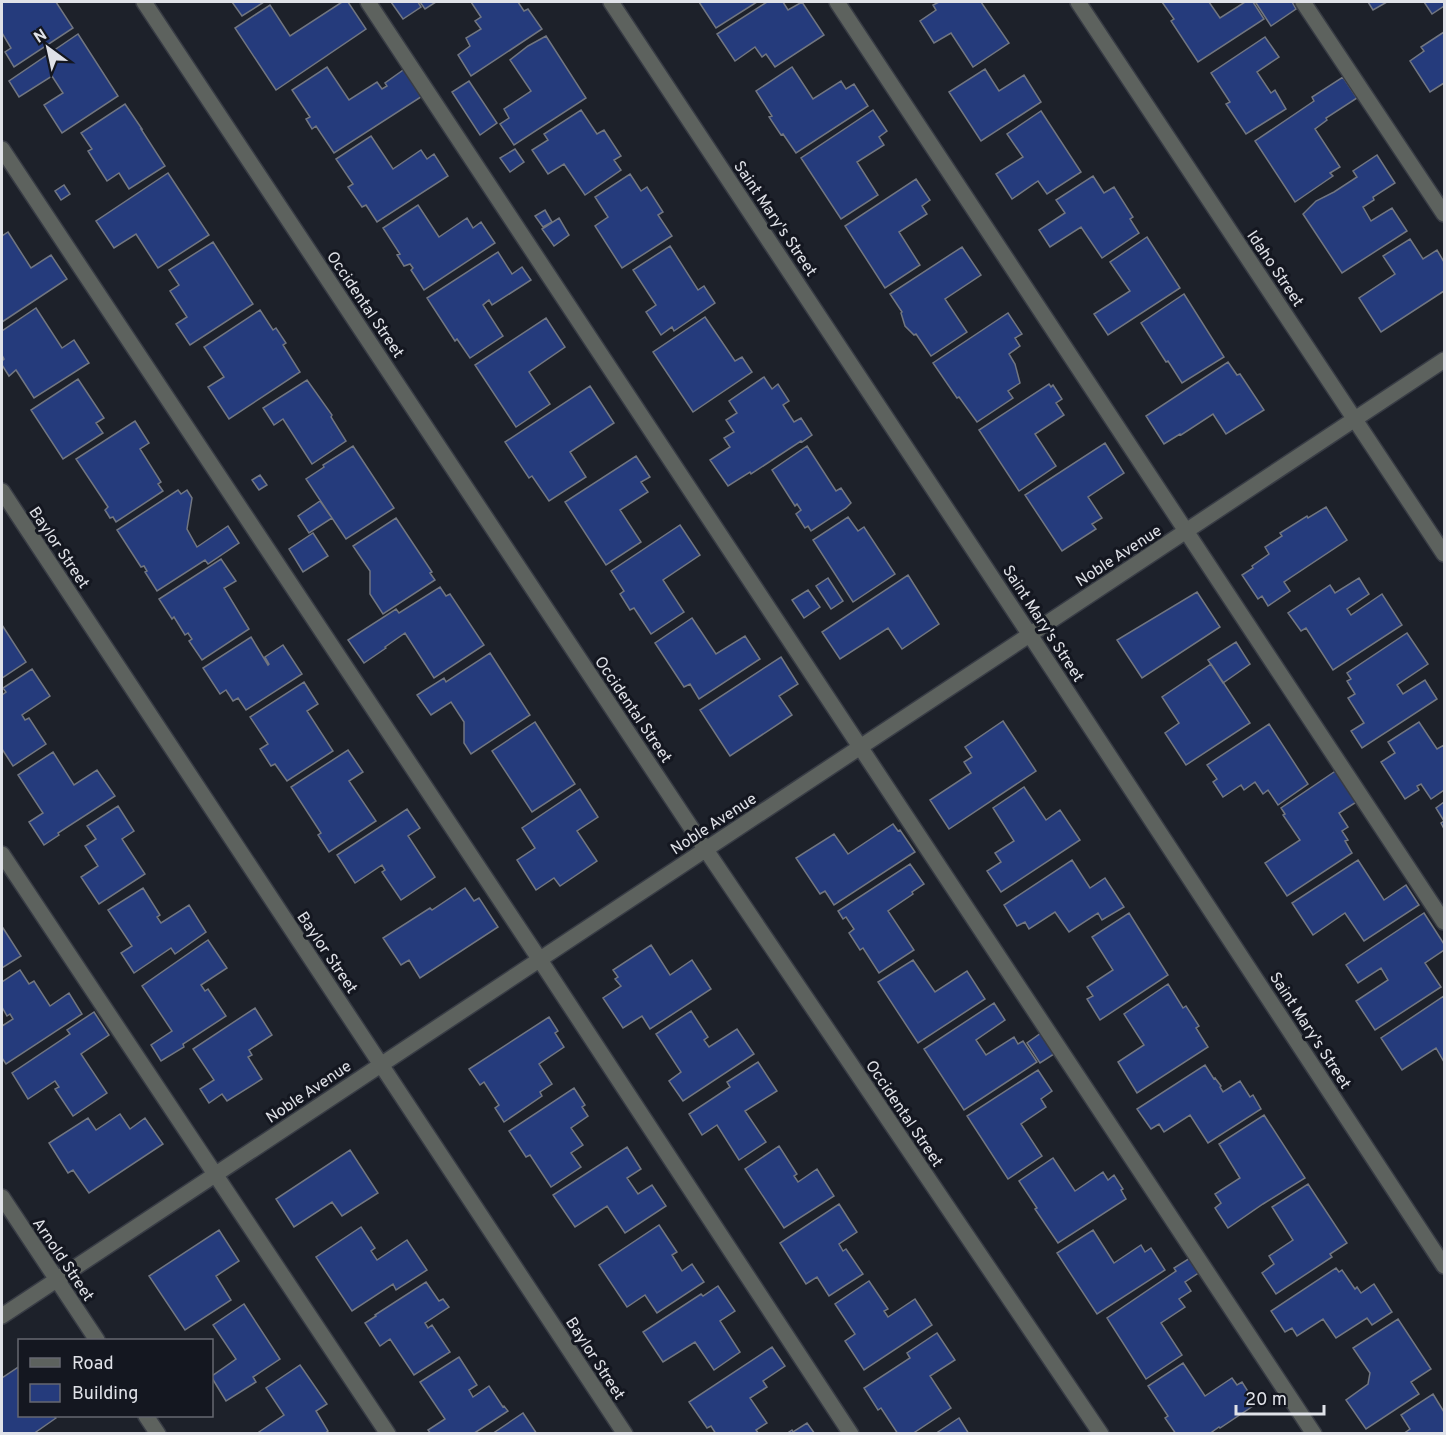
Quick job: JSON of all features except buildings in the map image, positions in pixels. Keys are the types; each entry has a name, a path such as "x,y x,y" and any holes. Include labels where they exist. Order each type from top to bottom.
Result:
{"street":[{"name":"Occidental Street","path":"144,2 706,849 1101,1434"},
{"path":"368,2 1314,1434"},
{"name":"Saint Mary's Street","path":"611,2 1444,1266"},
{"path":"837,2 1444,922"},
{"name":"Idaho Street","path":"1078,2 1444,554"},
{"path":"1303,2 1444,214"},
{"path":"2,148 851,1434"},
{"name":"Noble Avenue","path":"2,1316 1444,360"},
{"name":"Baylor Street","path":"2,491 625,1434"},
{"path":"2,854 388,1434"},
{"name":"Arnold Street","path":"2,1197 96,1339"},
{"path":"147,1417 158,1434"}]}
